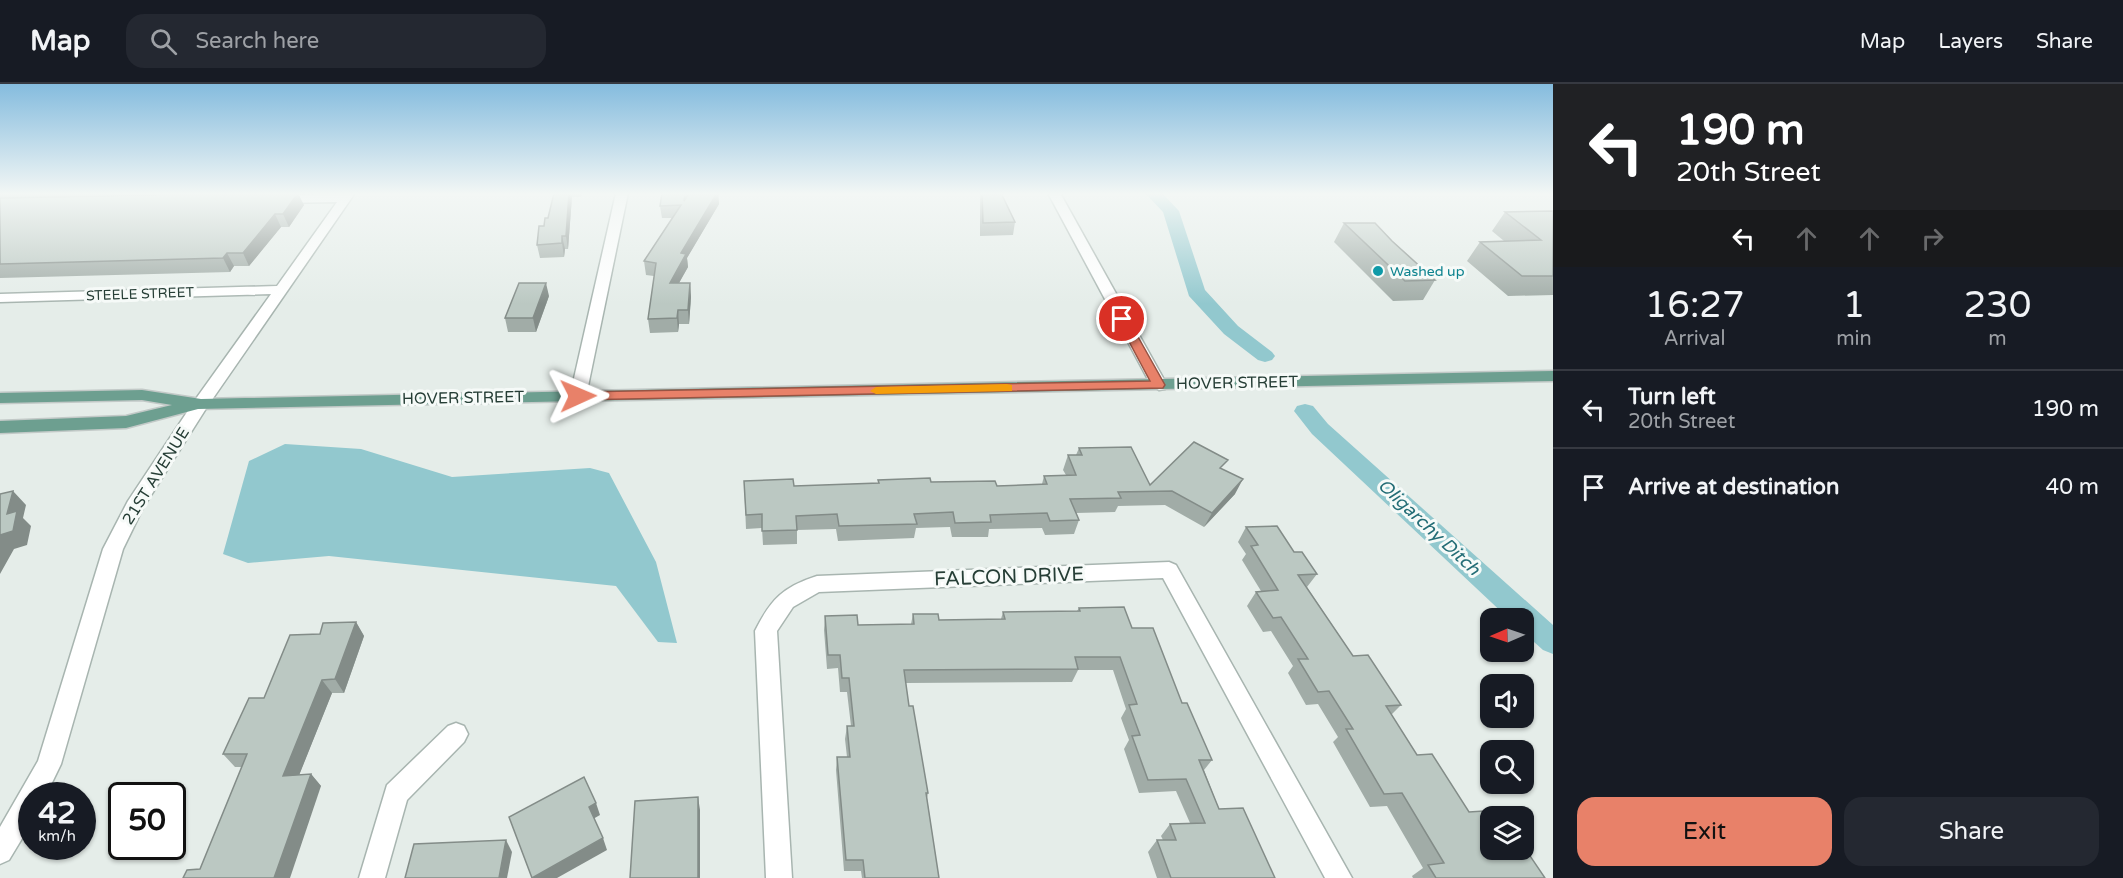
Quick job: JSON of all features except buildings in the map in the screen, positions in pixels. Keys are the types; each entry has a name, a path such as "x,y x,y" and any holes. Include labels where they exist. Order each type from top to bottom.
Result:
{"main road":[{"name":"HOVER STREET","path":"0,398 142,395 201,404 1553,376"},
{"name":"HOVER STREET","path":"0,426 126,422 201,404"}],"street":[{"name":"21ST AVENUE","path":"39,782 49,764 113,549 135,506 201,404 322,230"},
{"path":"578,396 614,230"},
{"path":"1074,230 1158,385"},
{"name":"STEELE STREET","path":"0,298 280,290"},
{"name":"FALCON DRIVE","path":"779,878 766,630 776,609 792,595 817,584 1169,570 1339,878"},
{"path":"372,878 396,793 456,734"},
{"name":"21ST AVENUE","path":"0,851 18,820"}],"water":[{"path":"285,444 361,449 452,477 590,468 609,473 656,562 677,643 658,642 616,586 329,556 248,563 223,554 249,461"}],"waterway":[{"name":"Oligarchy Ditch","path":"1177,230 1196,292 1231,330 1265,356"},
{"name":"Oligarchy Ditch","path":"1305,411 1320,429 1553,642"}],"slow traffic":[{"path":"876,391 1007,388"}],"place":[{"name":"Washed up","path":"1378,271"}],"route":[{"path":"578,396 1158,385 1122,319"}]}
